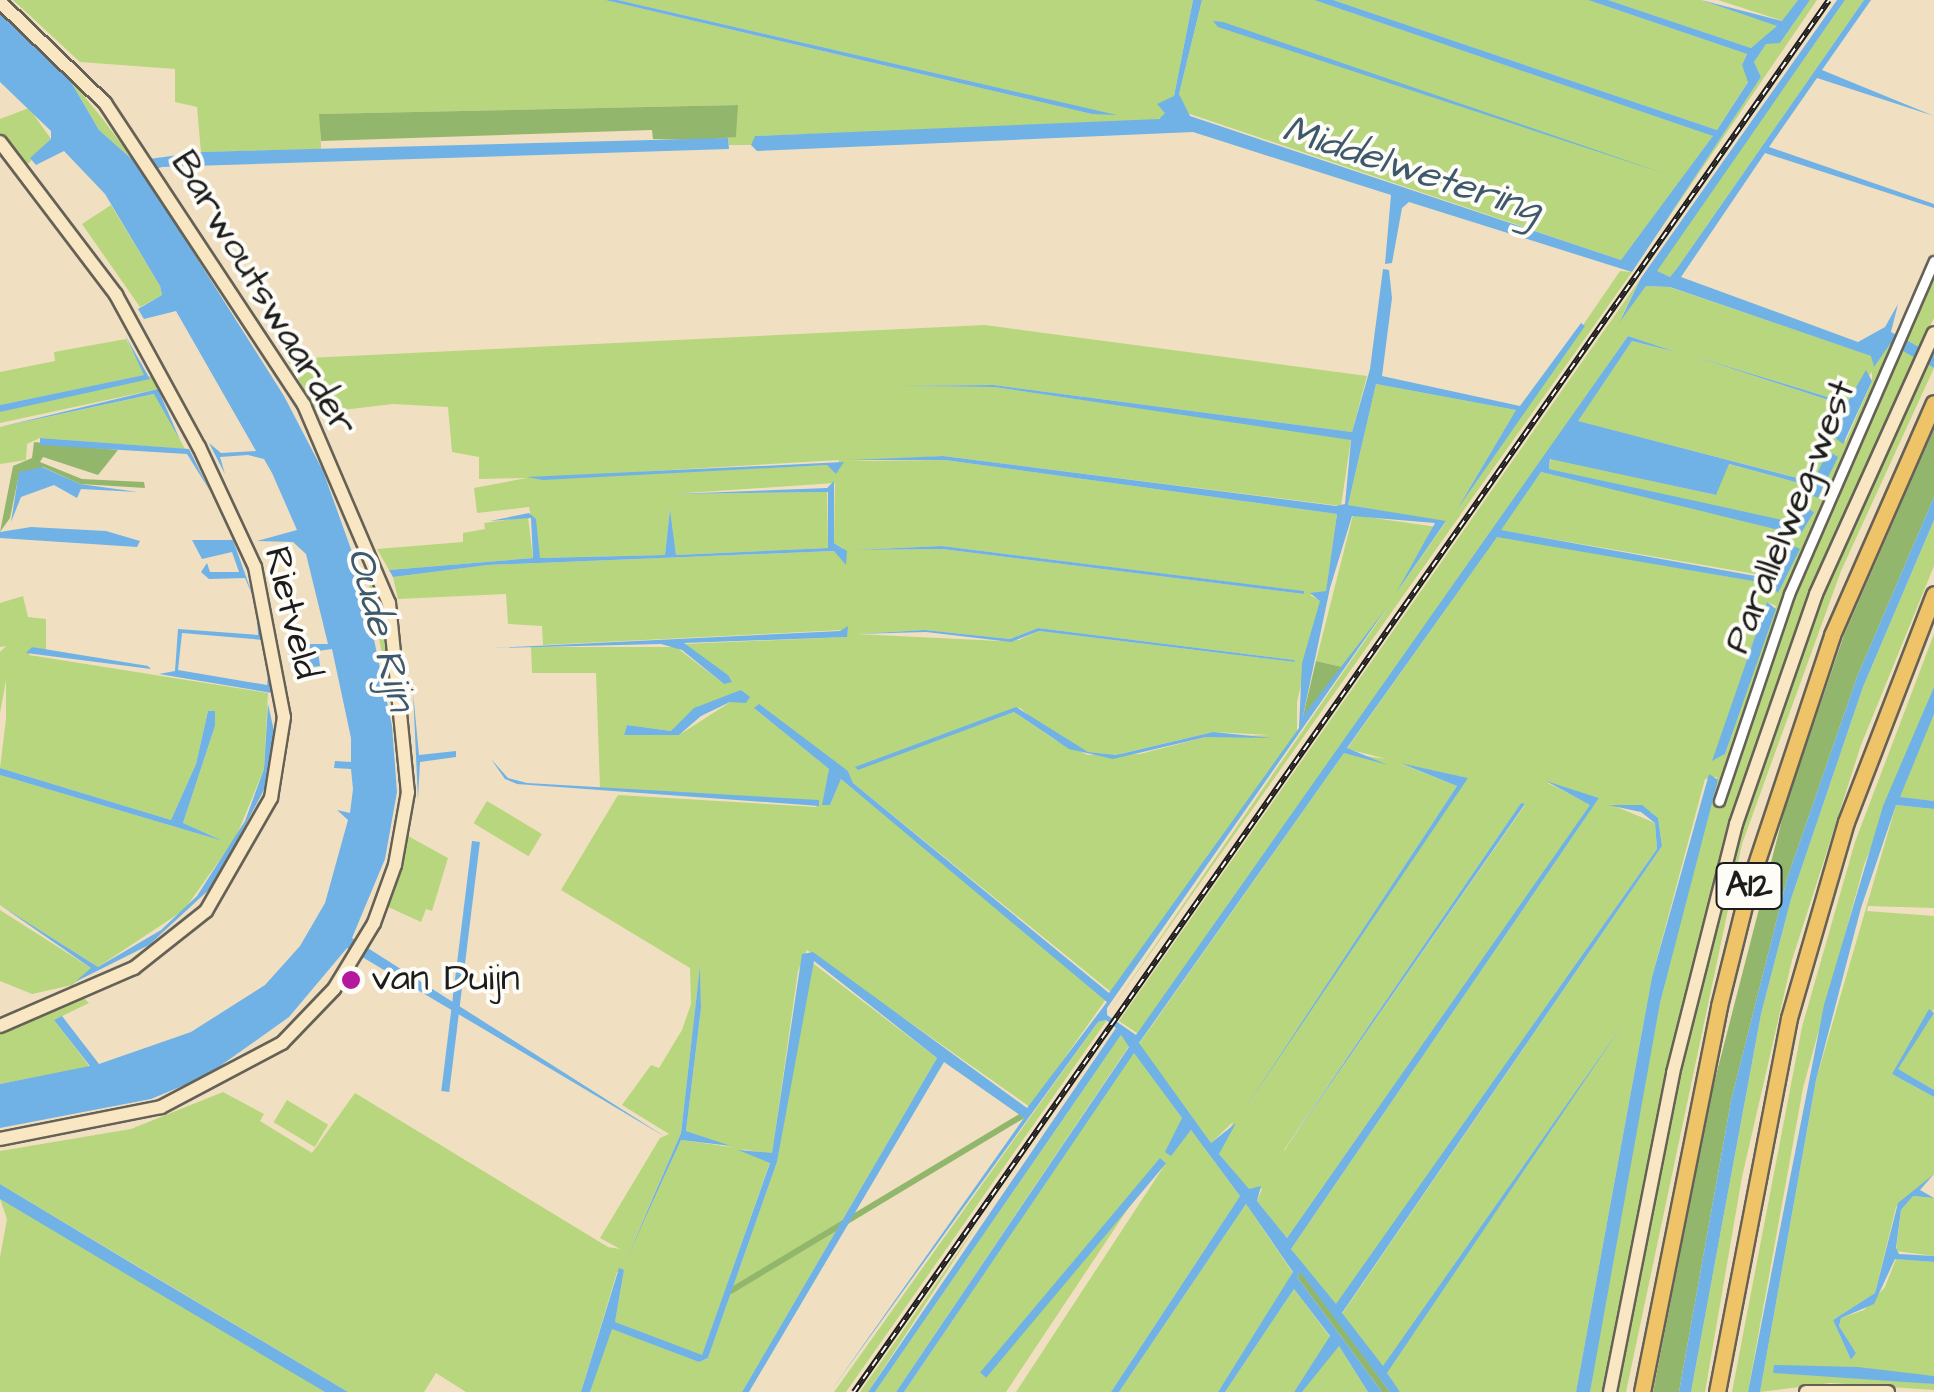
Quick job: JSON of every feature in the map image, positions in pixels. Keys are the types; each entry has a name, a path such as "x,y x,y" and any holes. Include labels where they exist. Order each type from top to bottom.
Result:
{"highway":[{"name":"A12","path":"1642,1392 1715,1024 1756,865 1832,635 1934,403"},
{"name":"A12","path":"1717,1392 1788,1018 1846,822 1934,594"}],"main road":[{"name":"Barwoutswaarder","path":"0,2 57,50 143,155 304,405 389,603 404,712 406,812 395,865 360,949 306,1021 230,1076 119,1120 0,1139"},
{"name":"Rietveld","path":"0,142 116,295 200,447 254,567 284,716 271,798 242,859 206,911 134,968 0,1026"},
{"path":"1610,1392 1672,1072 1736,824 1816,594 1933,335"},
{"path":"1806,1392 1888,1392"}],"street":[{"name":"Parallelweg-west","path":"1719,801 1789,594 1892,350 1934,262"}],"green space":[{"path":"13,0 605,0 1092,114 1106,113 618,0 1193,0 1174,96 1165,117 1144,122 756,136 751,145 729,145 728,138 736,136 737,105 320,114 321,149 201,152 197,107 175,102 175,69 80,62"},
{"path":"1202,0 1314,0 1714,136 1621,260 1187,113 1179,94"},
{"path":"1333,0 1588,0 1747,54 1742,65 1749,80 1717,130"},
{"path":"1608,0 1701,0 1778,26 1751,48"},
{"path":"1718,0 1798,0 1783,21"},
{"path":"1810,0 1817,0 1635,267 1761,77 1754,62 1766,43 1780,43"},
{"path":"1845,0 1864,0 1678,267 1670,277 1656,271"},
{"path":"68,77 102,118 134,161 99,130"},
{"path":"738,105 736,137 702,140 653,139 652,130 321,141 319,114"},
{"path":"29,108 51,139 27,165 0,134 0,119"},
{"path":"111,205 160,286 162,295 140,307 82,224"},
{"path":"1620,271 1632,272 1107,1015 1388,607 1342,667 1316,661 1353,515 1437,527 1396,593 1446,522 1348,505 1376,384 1516,410 1456,511"},
{"path":"1934,272 1934,318 1919,347 1902,339"},
{"path":"1641,278 1619,322 1646,286 1669,287 1872,356 1874,366 1890,343 1915,356 1802,615 1730,826 1670,1058 1604,1392 1590,1392 1605,1287 1660,1003 1717,777 1705,779 1652,977 1576,1392 1400,1392 1386,1374 1624,1022 1383,1367 1342,1314 1662,846 1658,818 1651,812 1610,804 1655,823 1657,849 1336,1305 1291,1249 1599,798 1546,782 1591,805 1287,1238 1257,1201 1262,1189 1249,1190 1219,1154 1233,1122 1211,1143 1139,1044 1344,753 1387,759 1347,749 1497,536 1770,584 1773,591 1773,577 1500,530 1541,472 1796,532 1801,508 1792,523 1549,469 1551,458 1715,495 1728,464 1811,486 1809,494 1828,451 1814,482 1577,421 1632,341 1676,352 1628,336 1140,1035 1119,1021","holes":["1687,354 1847,403 1872,372 1872,381 1845,443 1847,406","1767,602 1776,606 1725,754 1713,760","1399,763 1467,778 1242,1113 1457,786","1521,803 1525,805 1284,1151"]},
{"path":"985,325 1367,376 1352,432 994,385 900,386 994,387 1351,439 1341,506 943,456 851,461 945,460 1337,514 1326,592 1310,595 1321,601 1297,702 1297,733 1111,992 853,783 848,771 754,708 829,769 825,801 830,805 841,779 1106,999 1030,1107 807,950 798,971 772,1154 741,1149 770,1162 702,1356 615,1322 624,1270 617,1272 581,1392 466,1392 436,1373 424,1392 348,1392 0,1184 0,1151 131,1129 223,1092 264,1114 260,1121 312,1153 355,1093 608,1247 620,1249 600,1238 660,1138 669,1134 622,1105 651,1065 659,1068 682,1030 691,1004 690,968 561,890 618,795 816,807 819,801 600,788 596,673 532,673 531,647 676,647 724,684 728,675 683,644 847,637 843,630 543,645 542,626 508,624 506,594 398,599 393,577 488,565 835,551 842,553 844,564 843,548 834,543 835,483 672,494 827,492 828,548 676,555 670,509 665,555 539,558 529,507 477,513 474,488 527,478 479,479 479,457 452,452 448,407 393,404 317,413 287,359","holes":["839,460 836,473 827,465 535,478","942,546 1304,594 942,549 853,550","1038,628 1294,662 1039,631 1019,640 1000,641 856,634 925,630 1010,639","746,692 679,735 624,735 627,725 671,731","1020,708 1054,736 1088,752 1111,755 1088,755 1055,740 1014,712 856,769","1213,732 1270,735 1206,737 1140,754 1117,754","700,967 701,1008 686,1131 731,1147 681,1140 625,1261 681,1133"]},
{"path":"126,339 145,375 0,405 0,372 55,361 54,352"},
{"path":"1926,364 1934,368 1841,571 1742,844 1626,1392 1616,1392 1680,1065 1747,809 1839,555"},
{"path":"151,376 158,389 0,423 0,412"},
{"path":"155,394 185,449 40,438 27,444 26,460 0,464 0,427"},
{"path":"1934,429 1934,497 1857,677 1787,879 1731,1101 1679,1392 1653,1392 1711,1095 1785,808 1844,635"},
{"path":"34,442 118,450 98,475 43,457 40,462 82,479 144,482 145,488 80,484 43,467 18,479 10,518 0,532 13,466 32,458"},
{"path":"528,517 533,558 389,570 377,549 463,542 463,533 485,529 484,523"},
{"path":"1934,520 1934,566 1861,745 1792,960 1742,1177 1705,1392 1691,1392 1761,1014 1791,899 1863,687"},
{"path":"351,527 385,606 399,745 368,579"},
{"path":"23,596 28,617 46,619 46,650 32,647 29,655 268,693 264,769 236,837 184,910 98,967 0,905 0,775 223,841 183,823 215,726 208,711 196,764 171,820 0,768 6,680 0,713 0,652 6,646 0,647 0,603"},
{"path":"1934,634 1934,687 1864,865 1803,1088 1748,1392 1732,1392 1802,1027 1855,842"},
{"path":"1316,661 1342,667 1306,717 1303,716"},
{"path":"1934,714 1934,801 1899,798 1931,720"},
{"path":"487,801 542,834 528,856 474,823"},
{"path":"1896,805 1934,809 1934,908 1868,906 1867,911 1934,916 1934,1009 1892,1074 1934,1097 1934,1174 1896,1207 1875,1293 1833,1320 1851,1360 1856,1353 1839,1326 1841,1318 1864,1310 1885,1287 1896,1259 1934,1262 1934,1376 1771,1368 1934,1384 1934,1390 1830,1383 1760,1392 1816,1080"},
{"path":"408,836 448,858 432,911 426,909 421,922 386,906"},
{"path":"0,910 93,969 72,985 32,994 0,981"},
{"path":"810,961 937,1058 742,1392 590,1392 611,1328 699,1362 708,1358 777,1162"},
{"path":"84,998 89,1003 54,1020 90,1067 0,1084 0,1033"},
{"path":"1934,1013 1934,1090 1897,1069"},
{"path":"1107,1020 846,1392 834,1392 1098,1022"},
{"path":"1121,1035 1129,1046 896,1392 875,1392"},
{"path":"1134,1052 1182,1118 1171,1155 1191,1130 1240,1196 1111,1392 1016,1392 1166,1163 1161,1159 1006,1392 904,1392"},
{"path":"287,1100 328,1125 315,1147 274,1122"},
{"path":"1021,1113 1024,1118 731,1294 728,1289"},
{"path":"1913,1196 1934,1198 1934,1256 1896,1251 1901,1210"},
{"path":"0,1199 325,1392 0,1392 0,1257 7,1219"},
{"path":"1246,1204 1293,1273 1218,1392 1119,1392"},
{"path":"979,1222 868,1392 860,1392"},
{"path":"1301,1272 1390,1392 1382,1392 1297,1277"},
{"path":"1294,1289 1330,1337 1294,1392 1225,1392"},
{"path":"1339,1346 1368,1392 1302,1392 1332,1348"}],"water":[{"path":"605,0 618,0 1117,115 1092,114"},
{"path":"1193,0 1202,0 1179,94 1190,116 1621,260 1713,136 1314,0 1333,0 1717,130 1748,82 1742,65 1747,54 1588,0 1608,0 1751,48 1777,26 1701,0 1782,21 1798,0 1810,0 1780,43 1766,44 1754,62 1761,77 1632,272 1409,202 1402,208 1392,263 1385,264 1391,195 1193,132 757,151 751,145 755,136 1159,119 1165,113 1157,104 1174,96"},
{"path":"1837,0 1845,0 1657,271 1670,277 1678,267 1864,0 1871,0 1822,70 1934,116 1817,78 1769,147 1934,204 1934,208 1765,153 1681,277 1858,342 1885,327 1898,304 1891,332 1934,355 1934,368 1890,344 1874,367 1871,356 1670,287 1646,286 1619,323 1641,278"},
{"path":"0,14 68,77 99,130 134,161 201,152 728,138 729,149 162,167 143,173 284,396 323,471 361,577 392,726 397,792 385,859 352,938 667,1138 347,948 289,1017 206,1076 151,1099 0,1128 0,1084 90,1066 54,1020 62,1016 99,1064 191,1032 265,985 300,946 325,903 348,820 337,810 350,813 353,789 351,769 334,768 335,761 351,762 351,738 332,649 318,651 320,666 291,670 287,644 328,644 306,554 293,542 257,541 297,530 272,473 264,459 248,455 220,457 225,474 209,443 221,453 256,451 176,311 144,319 138,309 162,295 160,286 105,194 64,151 36,165 30,158 51,139 51,131 0,82"},
{"path":"1213,21 1223,22 1666,174 1218,27"},
{"path":"1383,269 1389,270 1392,298 1382,376 1520,406 1581,323 1585,326 1456,511 1516,410 1376,384 1348,505 1446,521 1396,593 1435,523 1352,516 1330,588 1303,716 1388,606 1107,1008 1107,1015 1136,1035 1628,336 1676,352 1632,341 1578,421 1813,482 1828,451 1838,457 1818,498 1809,494 1810,486 1729,464 1716,495 1550,459 1549,469 1792,522 1803,506 1814,512 1800,535 1541,472 1501,530 1772,579 1788,543 1800,549 1778,593 1770,584 1497,537 1347,748 1388,765 1344,753 1139,1043 1211,1143 1236,1123 1219,1154 1249,1189 1261,1186 1257,1201 1287,1238 1590,805 1546,781 1599,798 1291,1249 1336,1304 1657,849 1655,823 1641,812 1608,805 1642,805 1658,818 1662,846 1342,1313 1383,1366 1625,1021 1387,1373 1400,1392 1390,1392 1301,1273 1297,1277 1382,1392 1368,1392 1339,1346 1302,1392 1294,1392 1330,1336 1294,1289 1225,1392 1218,1392 1293,1272 1246,1204 1119,1392 1111,1392 1240,1196 1191,1130 1171,1156 1165,1152 1182,1118 1134,1053 904,1392 896,1392 1129,1047 1121,1035 875,1392 868,1392 1116,1028 1106,1020 1098,1022 830,1392 1024,1118 944,1062 749,1392 742,1392 937,1058 814,961 777,1162 708,1358 699,1362 612,1329 590,1392 581,1392 619,1268 624,1270 615,1322 702,1355 770,1163 738,1150 772,1153 802,954 813,952 1027,1108 1107,1002 841,779 830,805 822,805 829,769 754,708 759,704 848,771 853,783 1109,993 1299,728 1302,663 1320,601 1310,593 1326,591 1337,514 945,460 850,460 943,456 1336,506 1345,504 1351,440 994,387 900,386 994,385 1352,432 1370,369"},
{"path":"125,335 150,379 0,412 0,405 144,375"},
{"path":"1687,354 1847,403 1866,370 1872,381 1843,444 1834,437 1847,406"},
{"path":"158,389 180,440 154,394 0,427"},
{"path":"40,438 189,449 210,491 187,454 40,445"},
{"path":"844,462 836,474 827,465 543,480 527,477"},
{"path":"42,467 80,484 138,492 81,489 77,498 54,485 21,497 11,522 19,472"},
{"path":"834,481 834,543 847,551 846,565 834,551 488,565 393,577 389,570 533,558 531,518 490,521 529,513 536,519 540,558 665,555 670,509 676,555 828,548 828,492 672,494 827,488"},
{"path":"1934,497 1934,520 1863,687 1791,899 1761,1014 1691,1392 1679,1392 1731,1101 1787,879 1857,677"},
{"path":"31,527 106,531 140,541 137,547 0,538 0,532"},
{"path":"192,540 233,540 254,599 245,578 209,579 201,572 207,563 210,572 239,572 232,552 202,559"},
{"path":"942,546 1304,594 942,549 853,550"},
{"path":"1767,602 1776,609 1725,754 1712,761"},
{"path":"256,604 264,640 182,633 178,670 267,685 269,665 272,693 159,674 175,671 178,629 258,635"},
{"path":"848,626 847,637 684,643 728,675 732,682 724,684 682,650 661,644 493,648 840,631"},
{"path":"1038,628 1295,662 1039,631 1011,642 926,632 856,634 925,630 1010,639"},
{"path":"32,647 148,666 151,669 26,653"},
{"path":"1934,687 1934,714 1900,797 1934,801 1934,809 1896,805 1861,908 1816,1080 1760,1392 1748,1392 1824,1005 1883,806"},
{"path":"741,690 750,697 746,703 730,702 701,716 679,735 624,735 627,725 671,731 694,708"},
{"path":"413,692 419,755 456,751 456,757 420,762 418,799"},
{"path":"268,704 274,731 266,786 213,886 149,945 75,982 91,968 0,905 98,967 161,930 197,896 245,821 264,769"},
{"path":"1016,707 1088,752 1116,755 1213,732 1272,738 1206,737 1113,759 1069,749 1014,712 858,770 855,767"},
{"path":"208,711 215,711 215,726 183,823 223,841 0,775 0,768 171,820 196,764"},
{"path":"491,759 508,778 527,783 819,800 819,806 517,784 505,779"},
{"path":"1400,763 1468,778 1242,1113 1457,786"},
{"path":"1709,774 1718,780 1660,1003 1590,1392 1576,1392 1652,977"},
{"path":"1521,803 1525,804 1284,1151 1368,1027"},
{"path":"472,841 480,842 449,1092 441,1091"},
{"path":"700,966 701,1008 686,1131 731,1146 681,1140 625,1262 681,1133"},
{"path":"1929,1009 1934,1013 1898,1069 1934,1090 1934,1097 1892,1074"},
{"path":"1160,1158 1166,1163 986,1378 980,1372"},
{"path":"1934,1174 1920,1190 1934,1198 1913,1196 1901,1210 1896,1248 1899,1254 1934,1256 1934,1262 1895,1259 1874,1304 1841,1318 1839,1326 1856,1353 1851,1360 1833,1320 1875,1293 1898,1203"},
{"path":"0,1184 348,1392 325,1392 0,1199"},
{"path":"1774,1365 1858,1367 1934,1376 1934,1384 1773,1373"}],"railway":[{"path":"854,1392 1829,0"}],"place":[{"name":"van Duijn","path":"351,980"}],"water label":[{"name":"Middelwetering","path":"1412,170"},
{"name":"Oude Rijn","path":"380,629"}]}
